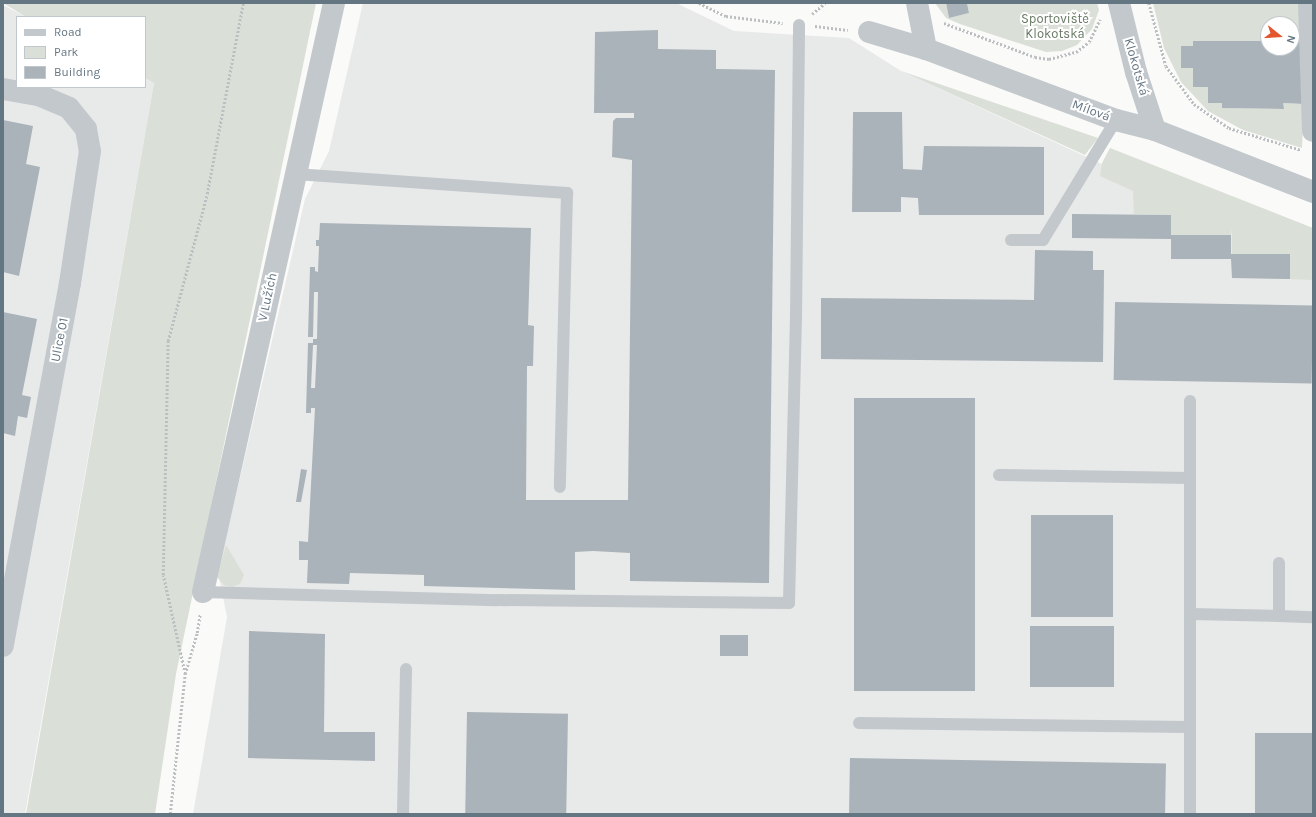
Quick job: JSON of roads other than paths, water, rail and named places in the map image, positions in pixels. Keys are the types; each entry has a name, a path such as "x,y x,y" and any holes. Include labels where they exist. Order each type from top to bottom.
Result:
{"street":[{"name":"V Lužích","path":"203,592 334,3"},
{"path":"917,3 926,49"},
{"name":"Klokotská","path":"1119,3 1136,72 1155,130"},
{"path":"1309,3 1312,131"},
{"name":"Mílová","path":"869,32 926,49 1116,120 1155,130 1313,192"},
{"name":"Ulice 01","path":"3,90 41,96 69,108 86,129 90,151 70,283 3,646"}],"lane":[{"path":"203,592 497,600 789,603 796,326 799,25"},
{"path":"1011,240 1043,240 1116,120"},
{"path":"295,174 566,193 560,487"},
{"path":"1190,401 1190,814"},
{"path":"999,475 1190,478"},
{"path":"1279,563 1279,616"},
{"path":"1190,614 1313,617"},
{"path":"403,814 406,669"},
{"path":"859,723 1190,727"}],"park label":[{"name":"Sportoviště Klokotská","path":"1055,28"}]}
